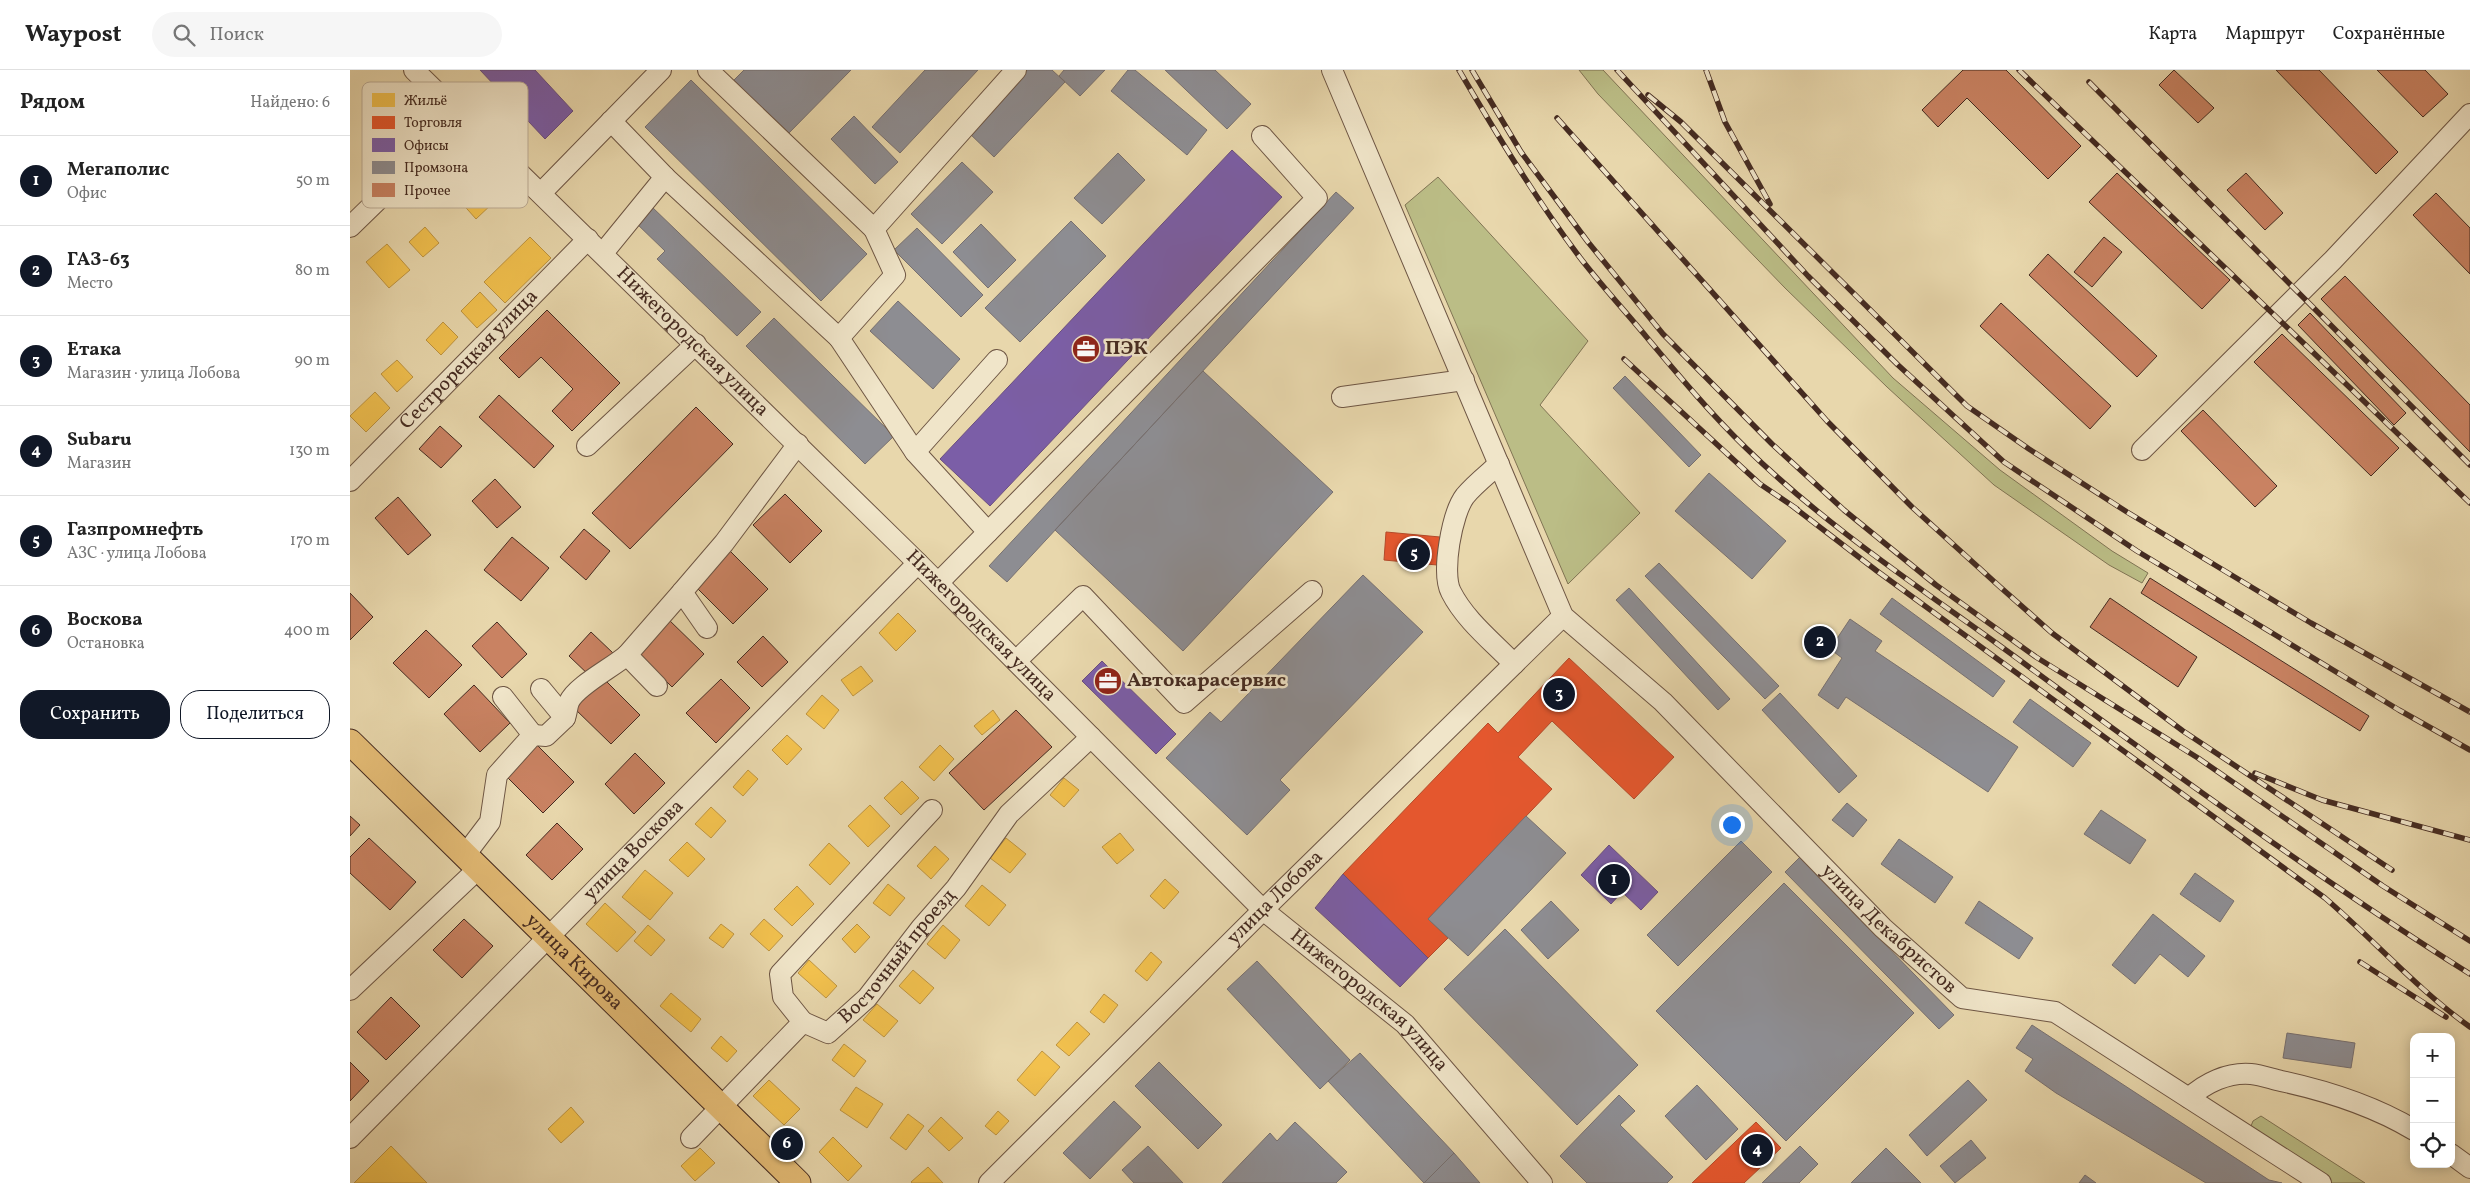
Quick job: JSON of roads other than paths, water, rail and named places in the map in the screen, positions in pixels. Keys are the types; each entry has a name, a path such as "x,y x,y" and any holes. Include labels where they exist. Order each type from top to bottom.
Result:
{"main road":[{"name":"улица Кирова","path":"350,742 798,1183"}],"street":[{"name":"Нижегородская улица","path":"414,70 426,82"},
{"path":"541,193 661,70"},
{"path":"708,70 874,229 895,275 839,338"},
{"path":"874,229 1016,70"},
{"path":"1332,70 1563,616"},
{"path":"2142,450 2333,260 2470,114"},
{"path":"611,121 665,177 839,338 915,452 988,532"},
{"path":"938,583 1317,198 1262,136"},
{"path":"603,253 665,177"},
{"name":"Нижегородская улица","path":"528,181 918,563 1263,910 1405,1024 1542,1183"},
{"path":"350,227 370,208"},
{"name":"Сестрорецкая улица","path":"350,481 588,239"},
{"path":"587,446 696,344"},
{"path":"915,452 997,360"},
{"path":"1342,397 1464,380"},
{"path":"350,990 471,862 490,822 497,775 533,736 546,736 566,718 569,701 584,686 614,667 627,655 724,543 798,444"},
{"path":"1499,464 1465,496 1454,518 1448,565 1450,591 1477,626 1514,664"},
{"name":"улица Воскова","path":"350,1138 918,563"},
{"path":"1016,661 1083,596 1184,703 1312,591"},
{"path":"682,592 707,628"},
{"name":"улица Лобова","path":"989,1183 1263,910 1563,616"},
{"name":"улица Декабристов","path":"1563,616 1663,702 1883,928 1962,998 2055,1012 2322,1183"},
{"path":"627,655 657,686"},
{"path":"541,689 566,718"},
{"path":"503,697 533,736"},
{"name":"Восточный проезд","path":"803,1022 828,1033 867,998 921,928 956,888 1009,814 1091,737"},
{"path":"691,1138 803,1022 783,996 780,974 932,810"},
{"path":"2189,1098 2199,1089 2220,1078 2250,1074 2307,1087 2389,1115 2410,1128"},
{"path":"2455,1157 2470,1168"}],"railway":[{"path":"1459,70 1501,141 1586,266 1708,409 1779,478 1883,562 2192,785 2302,863 2470,974"},
{"path":"1472,70 1521,152 1588,242 1663,334 1772,444 1844,510 1936,585 2036,657 2198,758 2383,886 2470,941"},
{"path":"1617,70 1808,276 1898,365 2004,462 2137,551 2399,710 2470,750"},
{"path":"1706,70 1725,122 1770,204"},
{"path":"2019,70 2470,503"},
{"path":"2089,82 2470,465"},
{"path":"1648,95 1681,122 1967,406 2029,449 2127,512 2311,623 2470,712"},
{"path":"1557,118 1827,421 1912,507 1999,586 2052,633 2183,731 2392,870"},
{"path":"1624,359 1760,484 1797,509"},
{"path":"1791,505 1877,571 2325,898 2414,981 2470,1027"},
{"path":"2255,773 2322,800 2470,840"},
{"path":"2360,962 2446,1017"}],"place":[{"name":"ПЭК","path":"1086,349"},
{"name":"Газпромнефть","path":"1414,554"},
{"name":"ГАЗ-63","path":"1820,642"},
{"name":"Автокарасервис","path":"1108,681"},
{"name":"Етака","path":"1559,694"},
{"name":"Мегаполис","path":"1614,880"},
{"name":"Воскова","path":"787,1144"},
{"name":"Subaru","path":"1757,1150"}]}
